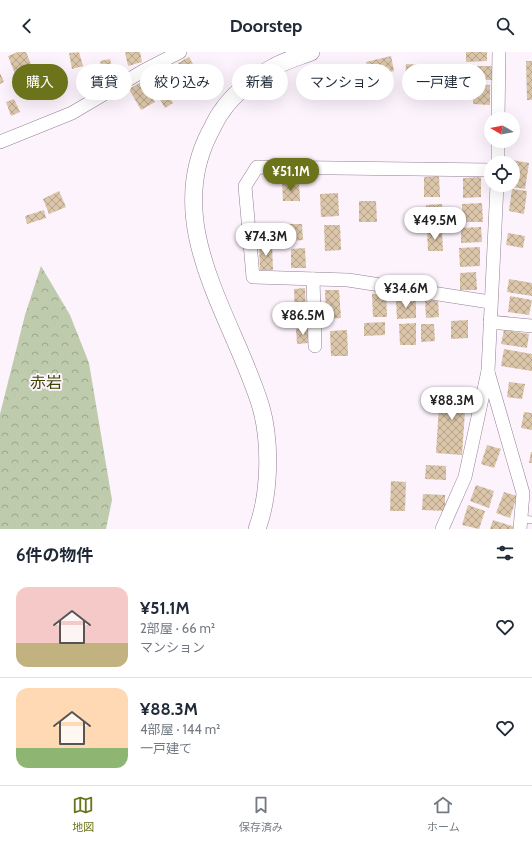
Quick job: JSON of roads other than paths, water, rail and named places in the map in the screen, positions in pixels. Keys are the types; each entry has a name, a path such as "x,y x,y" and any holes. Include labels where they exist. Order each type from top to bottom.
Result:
{"street":[{"path":"0,142 72,113 143,71 180,52"},
{"path":"257,529 267,482 267,443 261,408 245,362 206,269 196,234 192,210 193,181 204,144 222,110 246,86 272,67 311,52"},
{"path":"498,112 499,52"},
{"path":"484,170 257,166 245,186 253,277 348,280 490,302"},
{"path":"442,529 465,477 488,370 490,302 497,192"},
{"path":"313,279 315,346"},
{"path":"490,322 532,326"},
{"path":"488,370 523,493 525,523"}],"district":[{"name":"赤岩","path":"46,382"}]}
